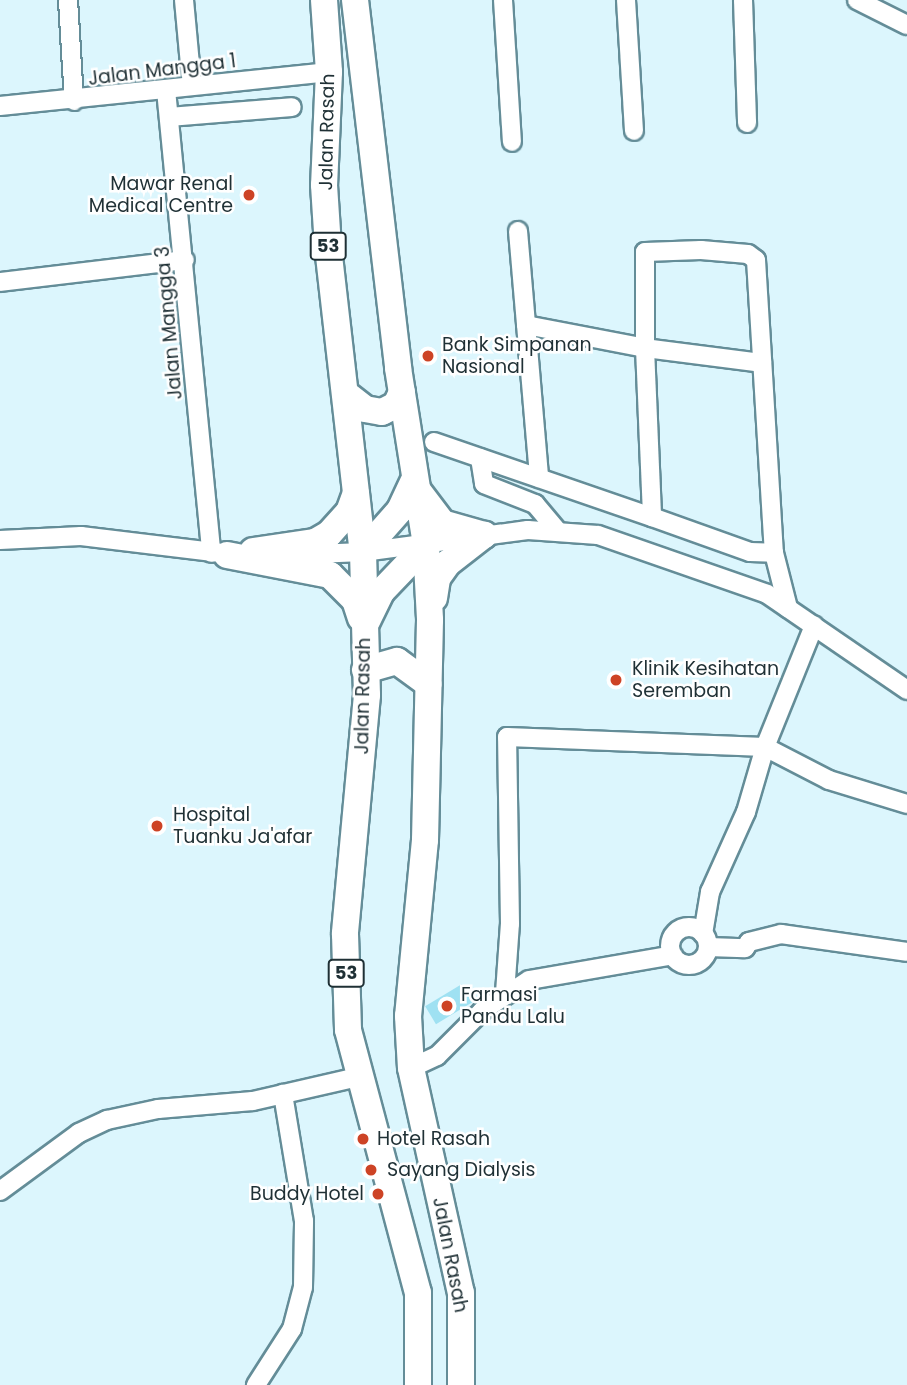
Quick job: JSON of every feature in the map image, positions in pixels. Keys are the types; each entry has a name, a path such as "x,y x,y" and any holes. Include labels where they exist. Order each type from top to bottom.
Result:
{"highway":[{"name":"Jalan Rasah","path":"324,0 329,72 324,184 328,247 363,552 367,695 345,934 348,1030 358,1077 395,1194 418,1293 418,1385"},
{"name":"Jalan Rasah","path":"355,0 413,482 426,545 430,620 425,840 408,1016 411,1068 461,1293 461,1385"},
{"path":"346,394 365,409 382,412 396,405 402,392"},
{"path":"363,552 400,510 413,482 442,523 484,535"},
{"path":"219,554 314,542 339,527 357,491"},
{"path":"430,620 437,578 457,554 484,535"},
{"path":"364,626 381,592 426,545"},
{"path":"219,554 330,575 355,600 364,626"},
{"path":"365,670 397,662 429,684"}],"street":[{"path":"68,0 74,101"},
{"path":"184,0 192,86"},
{"path":"503,0 512,142"},
{"path":"626,0 634,131"},
{"path":"743,0 747,123"},
{"path":"857,0 907,25"},
{"name":"Jalan Mangga 1","path":"0,106 74,101 329,72"},
{"name":"Jalan Mangga 3","path":"166,90 219,554"},
{"path":"169,117 292,107"},
{"path":"518,231 539,478"},
{"path":"652,517 645,348 645,252 748,254 757,260 759,270 774,553 788,608"},
{"path":"0,282 185,260"},
{"path":"526,325 645,348 762,363"},
{"path":"434,442 750,552 774,553"},
{"path":"480,458 484,484 536,504 558,531"},
{"path":"0,540 81,536 219,554 363,552 484,535 558,531 598,536 685,563 766,594 904,682"},
{"path":"814,626 765,747 746,812 710,892 699,936 695,964 682,963 673,955 673,937 699,936 745,948 749,942 781,934 907,952"},
{"path":"505,993 510,924 507,737 765,747 829,780 907,804"},
{"path":"411,1068 437,1056 505,993 528,980 673,955"},
{"path":"0,1191 85,1130 134,1113 221,1105 358,1077"},
{"path":"256,1385 292,1329 306,1253 282,1094"}],"building":[{"name":"Farmasi Pandu Lalu","path":"462,984 473,1002 436,1024 425,1006"}],"place":[{"name":"Mawar Renal Medical Centre","path":"249,195"},
{"name":"Bank Simpanan Nasional","path":"428,356"},
{"name":"Klinik Kesihatan Seremban","path":"616,680"},
{"name":"Hospital Tuanku Ja'afar","path":"157,826"},
{"name":"Farmasi Pandu Lalu","path":"447,1006"},
{"name":"Hotel Rasah","path":"363,1139"},
{"name":"Sayang Dialysis","path":"371,1170"},
{"name":"Buddy Hotel","path":"378,1194"}]}
